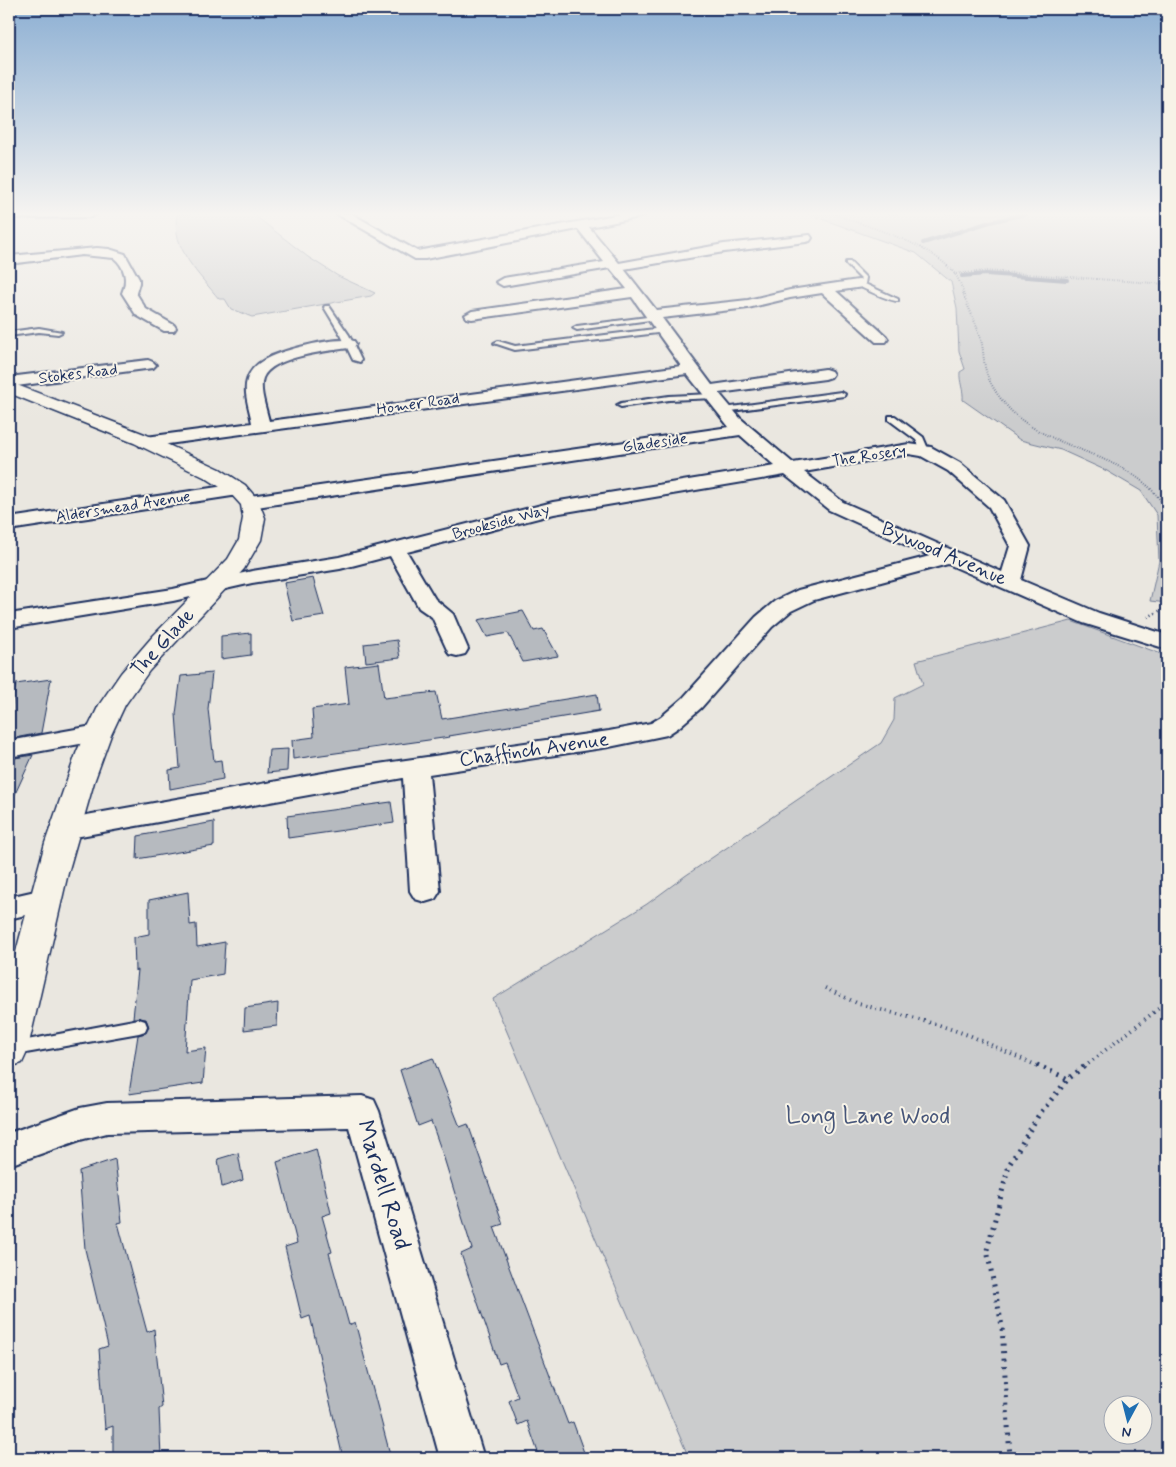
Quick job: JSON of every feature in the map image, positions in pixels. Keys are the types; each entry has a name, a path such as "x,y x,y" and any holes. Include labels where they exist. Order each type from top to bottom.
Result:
{"street":[{"path":"133,282 129,293 139,310 169,328"},
{"path":"628,282 691,369 742,430"},
{"path":"657,321 790,294 858,284"},
{"path":"825,289 881,339"},
{"path":"472,315 636,292"},
{"path":"261,425 254,384 260,370 297,352 349,344"},
{"name":"Stokes Road","path":"9,382 148,365"},
{"name":"Homer Road","path":"146,442 261,425 691,369"},
{"path":"710,393 825,374"},
{"path":"9,387 146,442 205,469 244,496"},
{"name":"Bywood Avenue","path":"742,430 824,498 848,512 1090,618 1167,642"},
{"name":"Gladeside","path":"244,496 742,430"},
{"name":"The Rosery","path":"788,469 909,449 925,452 954,467 997,504 1020,546 1010,582"},
{"name":"Brookside Way","path":"9,621 173,595 216,585 340,563 553,508 788,469"},
{"name":"Aldersmead Avenue","path":"9,524 244,496"},
{"name":"The Glade","path":"9,1051 44,900 64,829 98,733 114,702 127,683 234,567 248,543 254,525 254,513 244,496"},
{"path":"396,550 427,603 442,614 457,649"},
{"name":"Chaffinch Avenue","path":"64,829 309,784 609,739 658,729 670,722 692,703 764,622 782,606 806,595 950,556"},
{"path":"9,749 98,733"},
{"path":"415,767 425,891"},
{"path":"9,908 44,900"},
{"name":"Mardell Road","path":"9,1149 80,1124 107,1118 362,1111 462,1458"}],"lane":[{"path":"858,284 862,282"},
{"path":"858,284 881,292 896,300"},
{"path":"327,307 342,329 358,360"},
{"path":"576,328 657,321"},
{"path":"498,343 515,348 525,347 657,321"},
{"path":"9,334 39,330 58,332"},
{"path":"621,404 710,393"},
{"path":"724,410 841,394"},
{"path":"892,418 920,439 925,452"},
{"path":"9,1051 139,1026"}],"path":[{"path":"960,282 982,340 987,375 998,396 1022,421 1041,432 1122,469 1150,487 1162,501 1167,512"},
{"path":"1146,282 1167,284"},
{"path":"1143,619 1167,607"},
{"path":"826,988 859,1004 939,1025 980,1040 1068,1079"},
{"path":"1010,1458 1002,1326 987,1250 1009,1164 1038,1116 1068,1079 1167,1002"}],"green space":[{"path":"205,282 352,282 375,293 371,296 252,317 231,309 225,299 219,299"},
{"path":"951,282 1167,282 1167,603 1150,601 1159,561 1157,515 1141,491 1107,471 1061,450 1020,440 963,400 960,372 965,369 959,351 957,308"},
{"name":"Long Lane Wood","path":"1071,621 1167,656 1167,1458 689,1458 493,999 647,904 685,876 881,743 894,720 895,698 923,684 916,661"}],"building":[{"path":"313,578 324,616 293,621 284,583"},
{"path":"523,611 534,631 543,629 558,656 523,662 508,633 487,637 478,620"},
{"path":"251,633 251,655 221,659 221,636"},
{"path":"397,640 400,658 366,662 364,644"},
{"path":"379,663 384,698 436,692 442,719 597,694 599,711 450,737 293,759 292,740 314,737 312,709 349,704 345,667"},
{"path":"212,673 208,709 214,761 221,760 223,779 170,789 169,770 180,768 176,714 181,676"},
{"path":"51,679 41,733 9,739 9,718 16,684"},
{"path":"288,749 287,771 267,773 269,750"},
{"path":"33,755 9,807 9,759"},
{"path":"391,802 394,823 288,838 287,816"},
{"path":"214,822 214,846 137,859 138,836"},
{"path":"188,892 190,925 196,924 197,947 225,942 223,974 190,980 185,1051 206,1048 203,1083 129,1094 138,1035 146,1033 149,1027 146,1019 133,1018 138,970 135,971 134,937 149,934 149,900"},
{"path":"278,1003 277,1026 244,1030 245,1008"},
{"path":"433,1058 460,1127 468,1124 503,1224 494,1227 568,1424 573,1422 586,1458 540,1458 527,1421 518,1425 509,1401 518,1397 505,1362 499,1364 461,1254 472,1249 444,1158 431,1121 418,1126 400,1070"},
{"path":"316,1149 331,1213 322,1216 332,1252 329,1253 349,1325 355,1322 391,1458 343,1458 310,1316 302,1319 285,1247 297,1243 277,1162"},
{"path":"238,1153 243,1180 222,1187 218,1159"},
{"path":"115,1159 122,1222 118,1223 147,1332 154,1329 162,1407 159,1409 161,1458 113,1458 113,1426 105,1429 99,1349 108,1346 85,1249 79,1171"}]}
